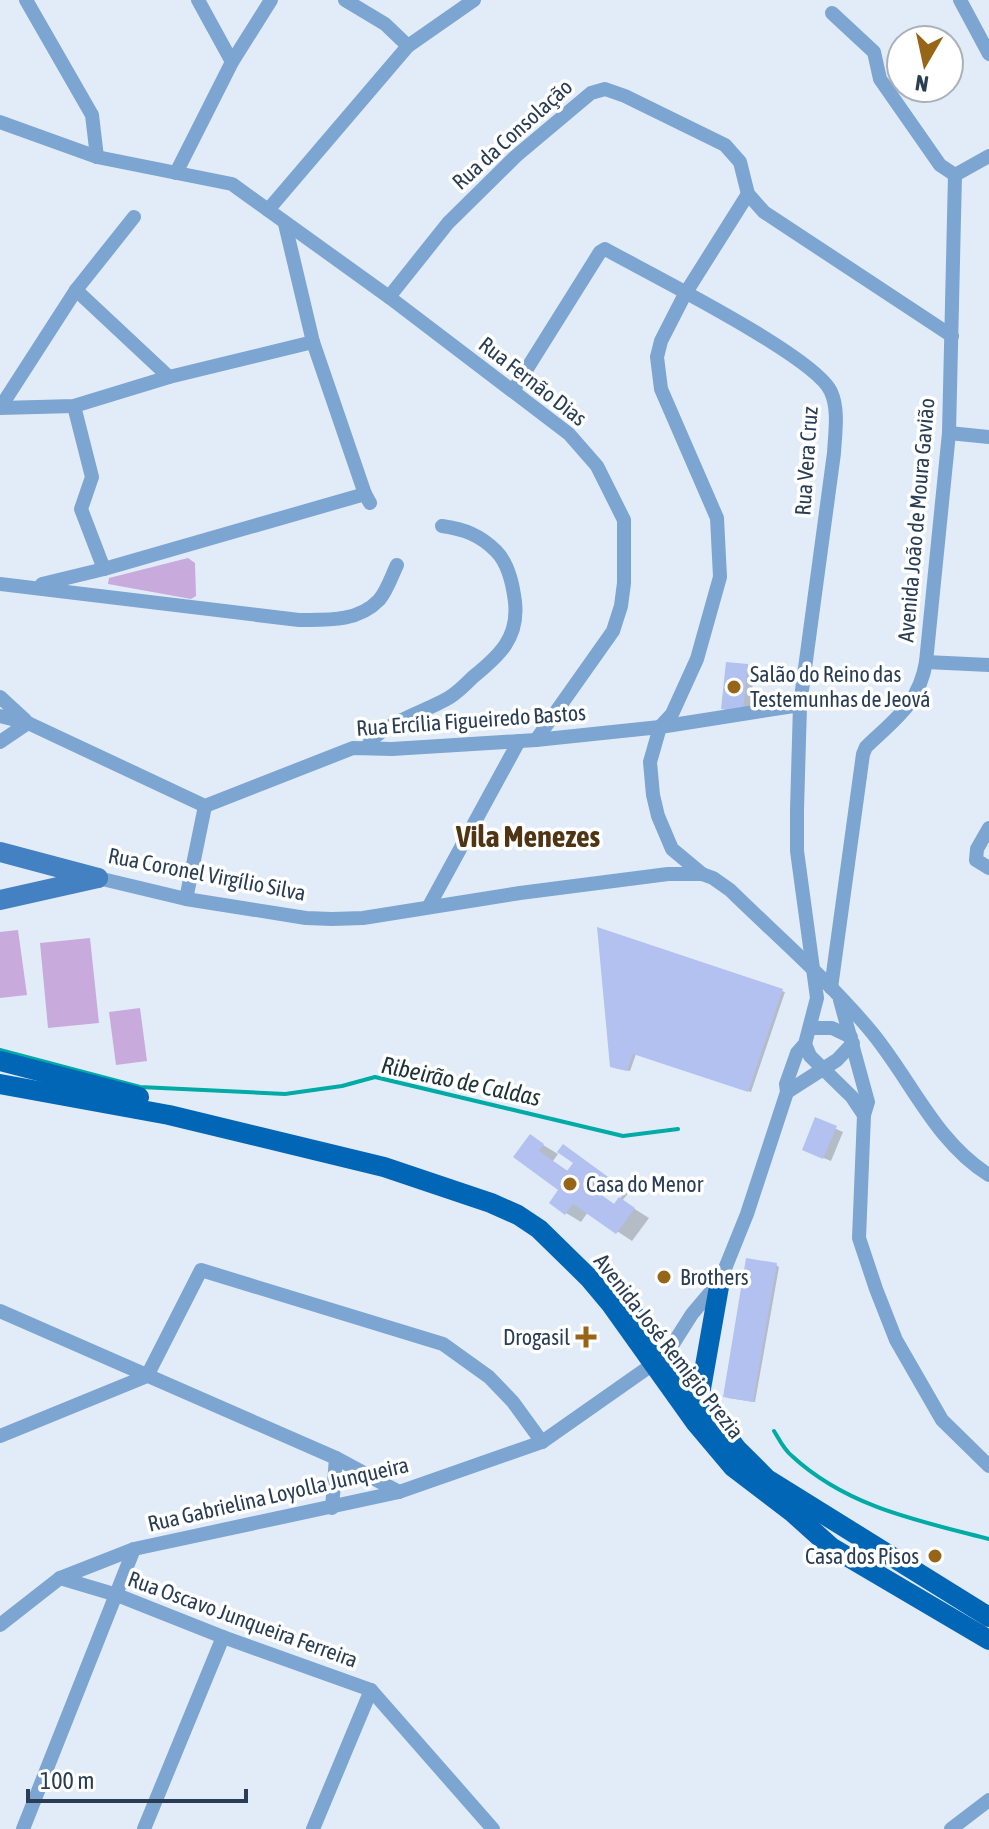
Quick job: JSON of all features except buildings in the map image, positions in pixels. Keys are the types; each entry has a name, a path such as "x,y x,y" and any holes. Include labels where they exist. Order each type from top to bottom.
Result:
{"main road":[{"path":"0,1061 423,1167 486,1190 547,1219 595,1267 660,1360"},
{"name":"Avenida José Remigio Prezia","path":"0,1084 169,1115 384,1167 491,1203 539,1229 567,1254 699,1400 737,1449 767,1479 989,1617"},
{"path":"699,1400 720,1281"},
{"name":"Avenida José Remigio Prezia","path":"660,1360 695,1422 733,1467 792,1512 831,1547 989,1640"}],"street":[{"path":"26,0 92,115 97,157"},
{"path":"198,0 232,62"},
{"path":"176,173 232,62 271,0"},
{"path":"345,0 385,24 408,46"},
{"path":"268,210 408,46 474,0"},
{"path":"960,0 989,54"},
{"path":"832,13 874,52 880,79 940,165 955,175 989,156"},
{"name":"Rua da Consolação","path":"389,297 448,223 516,156 591,93 605,89 725,145 740,162 748,194 764,212 952,336"},
{"name":"Rua Fernão Dias","path":"0,122 97,157 232,184 389,297 569,434 597,466 624,520 621,606 613,631 600,653 536,740"},
{"name":"Avenida João de Moura Gavião","path":"835,992 863,754 866,747 912,702 921,687 926,662 949,433 955,175"},
{"path":"748,194 685,294 661,341 657,357 661,389 717,518 720,577 697,659 672,714 660,727 650,762 658,816 672,849 702,874 730,890 835,992 871,1030 951,1143 989,1175"},
{"path":"0,408 76,290 134,217"},
{"path":"31,586 368,498 313,342 285,224"},
{"name":"Rua Vera Cruz","path":"513,391 600,252 605,249 790,353 821,377 832,393 834,453 800,705 797,851 817,998 805,1044 797,1053 786,1084 787,1092 747,1214 720,1281 660,1360"},
{"path":"76,290 169,377"},
{"path":"0,408 74,406 169,377 313,342"},
{"path":"74,406 92,477 81,509 104,569"},
{"path":"949,433 989,437"},
{"path":"367,747 373,738 403,720 451,697 503,652 513,633 516,612 513,586 499,554 479,536 442,526"},
{"path":"0,584 299,620 336,620 364,612 381,598 397,565"},
{"path":"926,662 989,665"},
{"path":"0,697 28,723"},
{"name":"Rua Ercília Figueiredo Bastos","path":"205,806 353,748 392,749 536,740 660,727 800,705"},
{"path":"0,716 28,723 205,806 186,899"},
{"path":"0,742 28,723"},
{"path":"429,906 519,741"},
{"path":"989,828 977,849 976,860 989,868"},
{"name":"Rua Coronel Virgílio Silva","path":"0,852 186,899 306,918 363,918 429,906 668,874 702,874"},
{"path":"47,892 49,864"},
{"path":"0,900 47,892 98,878"},
{"path":"835,992 852,1040 868,1102 864,1115 859,1238 896,1340 942,1420 989,1466"},
{"path":"810,1028 832,1028 852,1040"},
{"path":"787,1092 823,1069 852,1040"},
{"path":"805,1044 810,1056 852,1097 864,1115"},
{"path":"0,1436 147,1376 201,1270 443,1344 489,1377 513,1402 542,1442"},
{"path":"0,1311 336,1458 399,1492"},
{"name":"Rua Gabrielina Loyolla Junqueira","path":"0,1625 60,1578 134,1549 399,1492 542,1442 660,1360"},
{"path":"332,1508 336,1458"},
{"path":"23,1829 134,1549"},
{"name":"Rua Oscavo Junqueira Ferreira","path":"60,1578 117,1595 371,1690 493,1829"},
{"path":"144,1829 223,1637"},
{"path":"313,1829 371,1690"},
{"path":"951,1829 989,1800"},
{"path":"476,1829 482,1814"}],"shaded area":[{"path":"188,558 195,563 196,596 191,599 108,584 109,578"},
{"path":"18,930 27,995 0,998 0,932"},
{"path":"90,938 99,1023 48,1028 40,943"},
{"path":"140,1008 147,1061 116,1065 109,1012"}],"waterway":[{"name":"Ribeirão de Caldas","path":"0,1050 140,1087 285,1094 342,1086 375,1077 623,1136 678,1129"},
{"name":"Ribeirão de Caldas","path":"774,1431 789,1454 836,1488 885,1510 989,1539"}],"place":[{"name":"Salão do Reino das Testemunhas de Jeová","path":"734,687"},
{"name":"Casa do Menor","path":"570,1184"},
{"name":"Brothers","path":"664,1277"},
{"name":"Drogasil","path":"586,1337"},
{"name":"Casa dos Pisos","path":"935,1556"}],"district":[{"name":"Vila Menezes","path":"528,836"}]}
